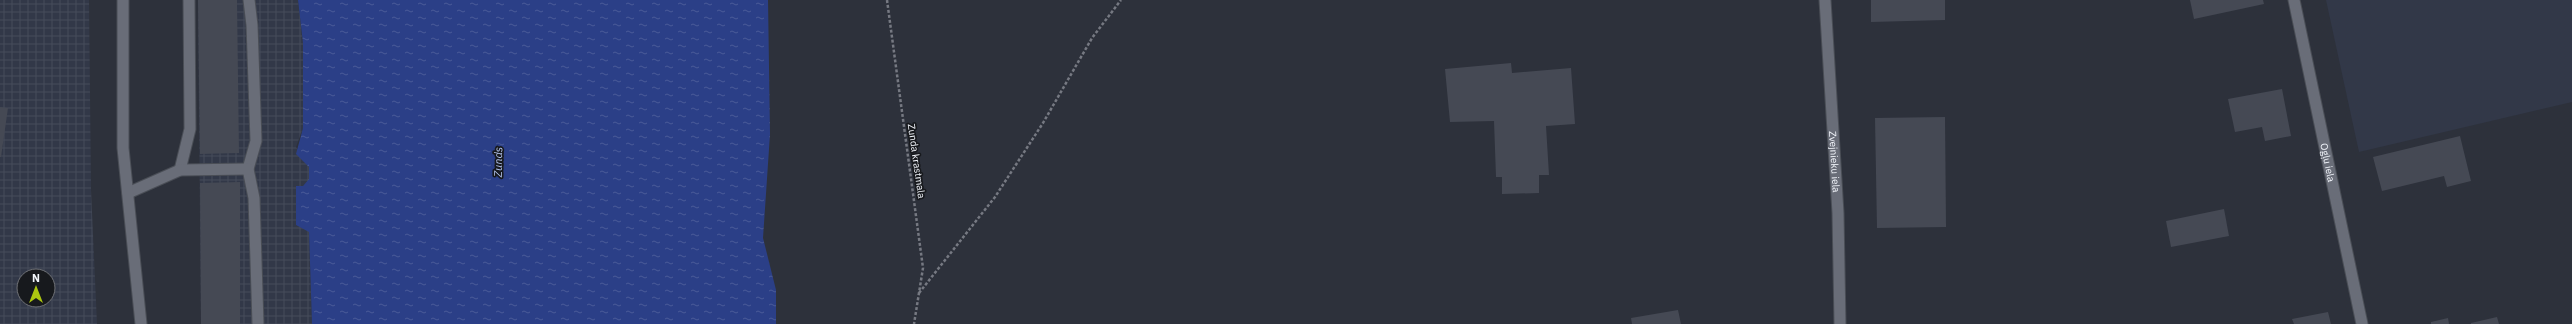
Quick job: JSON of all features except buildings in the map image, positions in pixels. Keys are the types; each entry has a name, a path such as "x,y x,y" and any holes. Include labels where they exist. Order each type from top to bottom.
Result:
{"street":[{"path":"123,0 123,148 141,324"},
{"path":"180,170 190,130 189,0"},
{"path":"248,0 252,25 256,141 248,169 254,198 258,324"},
{"name":"Zvejnieku iela","path":"1825,0 1838,213 1840,324"},
{"name":"Ogļu iela","path":"2294,0 2362,324"},
{"path":"128,193 180,170 248,169"}],"path":[{"name":"Zunda krastmala","path":"887,0 923,268 914,324"},
{"path":"919,293 995,197 1043,123 1092,38 1121,0"}],"shaded area":[{"path":"0,0 89,0 91,190 97,324 0,324"},
{"path":"198,0 298,0 303,43 303,128 296,147 309,167 309,180 303,186 297,186 296,225 309,231 312,324 201,324"},
{"path":"2326,0 2572,0 2572,102 2359,152"}],"water":[{"name":"Zunds","path":"298,0 768,0 770,134 763,238 776,290 776,324 312,324 309,232 296,225 296,186 303,186 309,179 309,167 296,154 303,128 303,43"}]}
